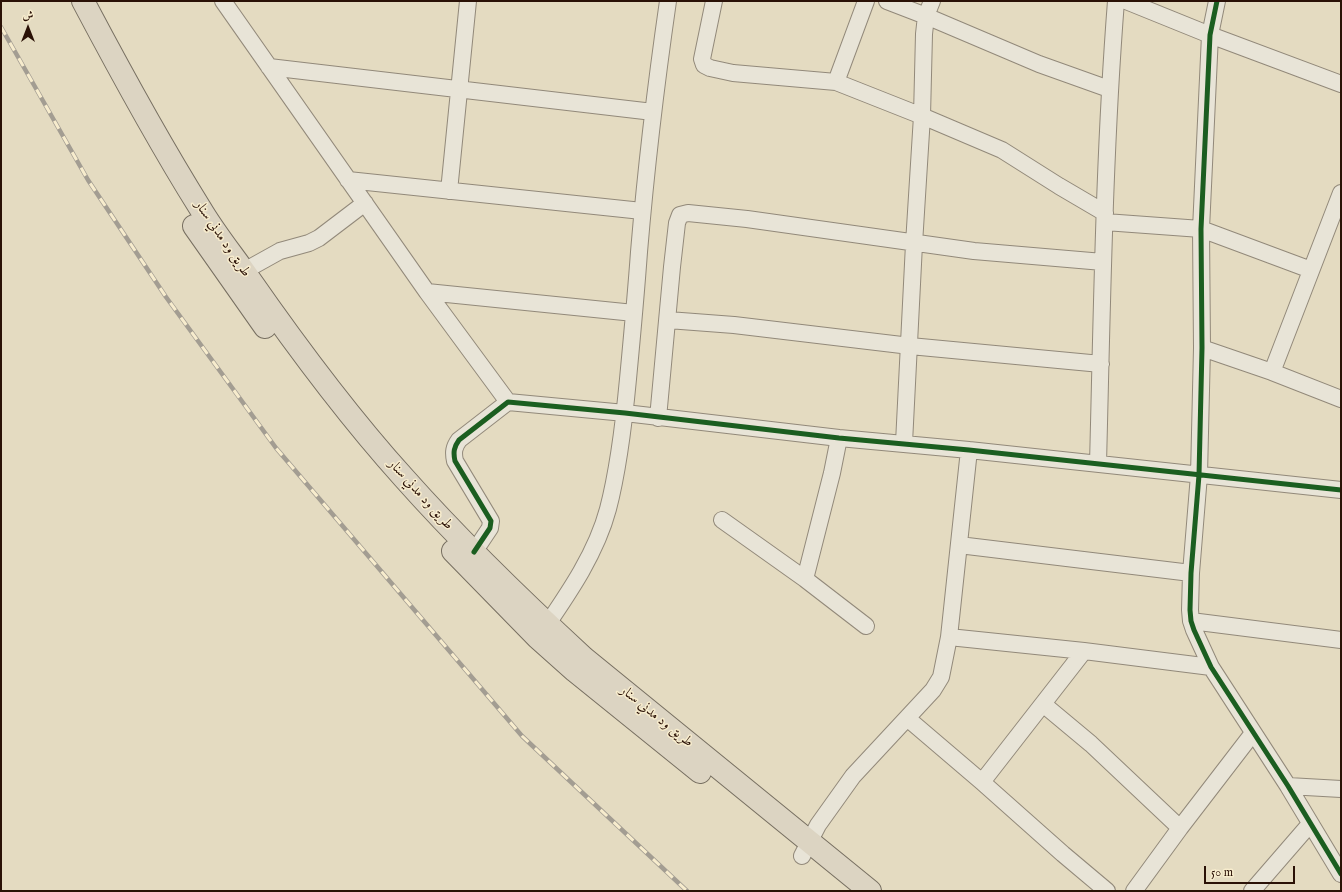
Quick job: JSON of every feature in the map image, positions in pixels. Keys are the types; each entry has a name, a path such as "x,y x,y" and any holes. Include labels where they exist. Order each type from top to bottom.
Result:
{"highway":[{"name":"طريق ود مدني سنار","path":"66,1 177,198 219,262 257,317 325,406 392,486 485,585 625,693 806,849 844,891"},
{"name":"طريق ود مدني سنار","path":"83,1 127,82 201,210 297,345 368,436 403,477 474,552 543,631"},
{"name":"طريق ود مدني سنار","path":"806,849 870,891"}],"street":[{"path":"223,1 348,180 508,402"},
{"path":"449,191 468,1"},
{"path":"543,631 582,571 596,542 608,509 616,469 625,414 642,211 653,112 668,1"},
{"path":"714,1 702,59 704,64 710,68 733,73 836,82 1002,150 1059,186 1105,218 1201,229 1312,270"},
{"path":"836,82 866,1"},
{"path":"887,1 929,8 1039,64 1109,89"},
{"path":"1098,464 1109,89 1116,1"},
{"path":"1126,1 1210,35 1341,84"},
{"path":"1216,1 1210,35 1201,229 1202,348 1199,475 1191,573 1191,621 1211,667 1252,733 1288,786 1341,874"},
{"path":"904,443 922,116 923,48 929,8"},
{"path":"269,67 653,112"},
{"path":"348,180 642,211"},
{"path":"1272,372 1341,193"},
{"path":"244,271 280,251 309,243 319,238 365,203"},
{"path":"658,418 677,223 680,215 688,213 747,219 914,244 974,251 1103,262"},
{"path":"428,292 634,314"},
{"path":"668,320 734,325 910,346 1101,364"},
{"path":"1202,348 1272,372 1341,399"},
{"path":"474,552 490,528 491,521 455,461 453,454 455,446 459,440 508,402 1341,490"},
{"path":"806,579 839,438"},
{"path":"806,849 818,825 853,776 933,690 941,677 949,637 969,450"},
{"path":"722,520 806,579 866,626"},
{"path":"959,545 1191,573"},
{"path":"1191,621 1341,640"},
{"path":"949,637 1211,667"},
{"path":"982,782 1084,652"},
{"path":"1043,704 1090,744 1180,828"},
{"path":"907,718 1107,891"},
{"path":"1134,891 1252,733"},
{"path":"1288,786 1341,789"},
{"path":"1252,891 1310,824"}],"railway":[{"path":"1,27 88,180 166,297 276,448 522,736 687,891"}],"cycle path":[{"path":"1217,1 1210,35 1201,229 1202,348 1199,475 1191,573 1191,621 1211,667 1288,786 1341,874"},
{"path":"474,552 490,528 491,521 455,461 454,450 459,440 508,402 625,413 839,438 969,450 1341,490"}]}
